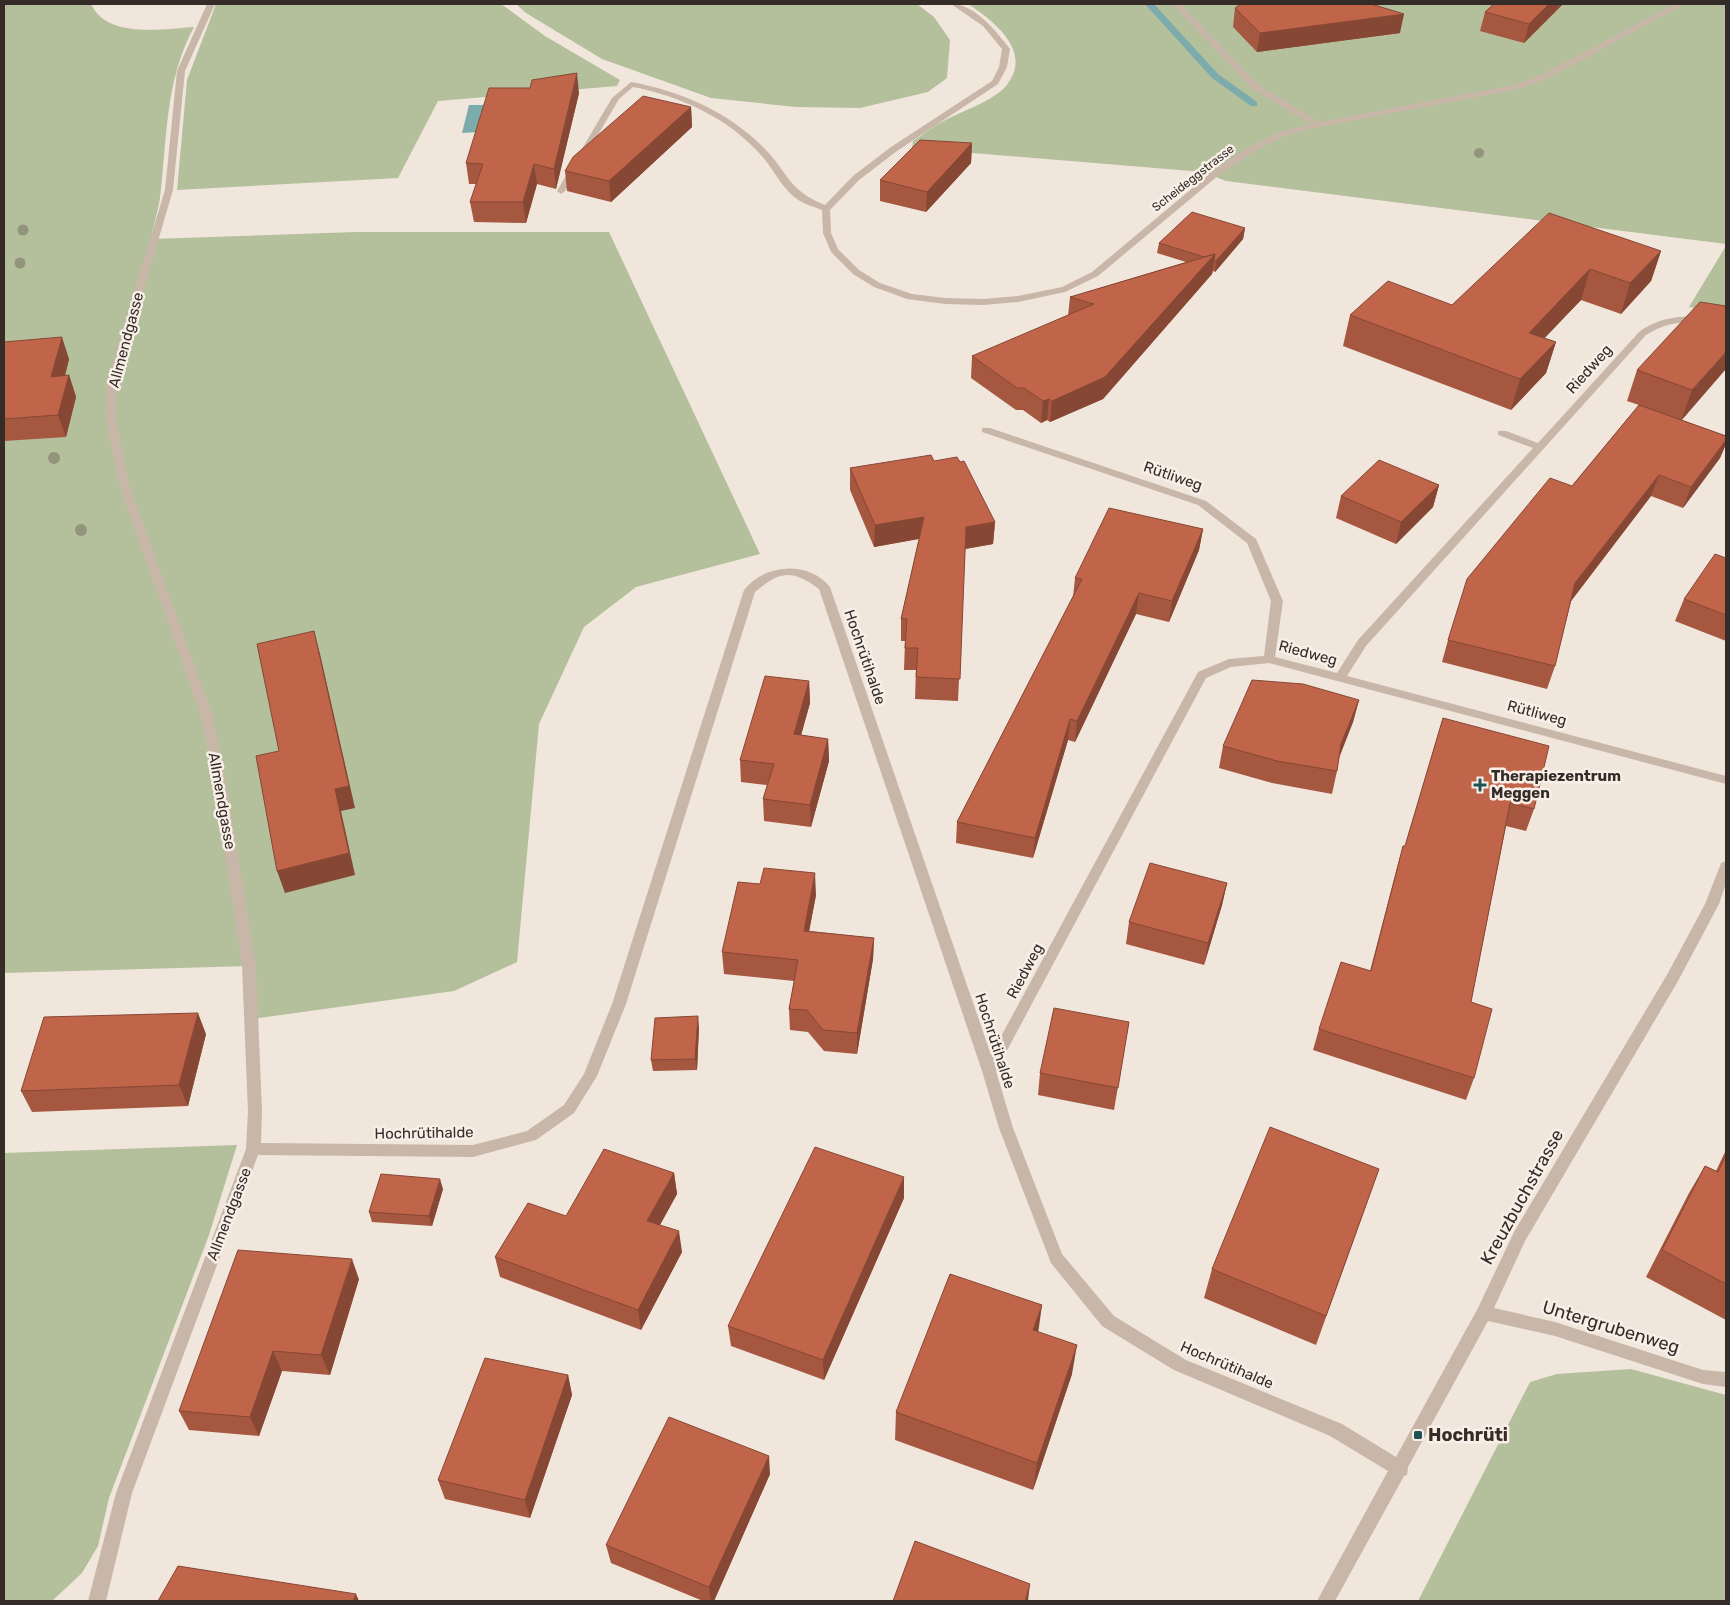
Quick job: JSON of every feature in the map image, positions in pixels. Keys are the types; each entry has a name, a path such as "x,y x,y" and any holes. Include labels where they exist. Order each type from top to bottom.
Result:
{"street":[{"name":"Allmendgasse","path":"97,1601 124,1494 254,1149 255,1110 249,966 207,716 125,488 110,415 112,381 169,190 181,71 212,4"},
{"path":"562,191 616,98 631,84 654,87 710,111 738,129 763,153 801,198 826,209 856,178 894,149 995,82 1003,67 1006,50 986,24 955,4"},
{"path":"1176,4 1257,88 1318,125"},
{"name":"Scheideggstrasse","path":"826,209 827,233 834,250 856,272 877,285 910,297 944,301 1018,300 1065,289 1095,274 1216,173 1250,150 1282,134 1318,125 1516,87 1548,75 1680,4"},
{"name":"Riedweg","path":"989,1071 1202,675 1230,663 1269,659 1340,678 1362,643 1643,333 1654,324 1683,318 1726,322"},
{"name":"Rütliweg","path":"986,430 1202,503 1252,541 1277,601 1269,659"},
{"path":"1502,433 1540,447"},
{"name":"Hochrütihalde","path":"254,1149 473,1151 531,1136 569,1109 590,1076 619,1004 750,590 765,578 785,571 807,574 824,587 989,1071 1006,1128 1056,1258 1108,1320 1180,1365 1336,1430 1401,1469"},
{"name":"Rütliweg","path":"1340,678 1726,780"},
{"name":"Kreuzbuchstrasse","path":"1326,1601 1401,1469 1484,1313 1519,1237 1674,977 1712,904 1726,866"},
{"name":"Untergrubenweg","path":"1484,1313 1555,1329 1703,1377 1726,1380"}],"green space":[{"path":"4,4 91,4 99,15 109,23 122,27 152,30 194,27 177,68 172,89 160,198 151,239 356,232 609,232 760,554 636,587 584,627 539,724 517,962 454,991 252,1019 249,966 4,973"},
{"path":"216,4 501,4 545,36 620,80 617,86 438,101 398,178 177,190 187,80"},
{"path":"516,4 917,4 934,17 950,40 947,78 928,92 860,108 796,107 711,98 602,59 526,13"},
{"path":"968,4 1726,4 1726,244 1226,181 1203,172 912,148 913,141 935,126 985,102 1000,92 1006,86 1013,73 1016,61 1007,39 989,19"},
{"path":"1726,246 1726,312 1689,307"},
{"path":"237,1145 209,1235 109,1498 98,1546 82,1573 52,1601 4,1601 4,1153"},
{"path":"1631,1369 1726,1395 1726,1601 1418,1601 1530,1382 1557,1374"}],"water":[{"path":"469,105 486,105 479,132 462,133"}],"building":[{"path":"1241,4 1371,4 1404,14 1260,33 1235,8"},
{"path":"1494,4 1549,4 1529,24 1485,12"},
{"path":"577,73 554,169 534,164 523,202 470,202 483,164 466,163 489,88 530,88 532,80"},
{"path":"643,96 691,107 609,181 565,171 573,157"},
{"path":"920,140 972,143 927,192 880,180"},
{"path":"1192,212 1245,228 1216,261 1214,260 1215,254 1204,257 1159,243"},
{"path":"1549,213 1661,251 1630,283 1590,269 1529,333 1556,342 1520,379 1350,315 1388,281 1452,305"},
{"path":"1215,254 1105,377 1052,401 1049,399 1043,401 1024,388 1017,388 972,356 1094,304 1070,297"},
{"path":"1700,302 1726,306 1726,352 1692,390 1637,370"},
{"path":"62,337 51,377 69,375 58,415 4,419 4,342"},
{"path":"1639,405 1726,436 1726,440 1691,487 1659,475 1575,583 1555,666 1448,640 1467,579 1550,478 1572,486"},
{"path":"931,455 934,461 957,457 960,462 964,461 995,522 966,527 960,679 916,677 918,648 905,648 907,619 901,619 924,517 875,525 850,468"},
{"path":"1379,460 1439,485 1401,522 1341,496"},
{"path":"1109,508 1203,529 1172,601 1139,593 1077,721 1070,719 1035,838 957,822 1082,579 1075,578"},
{"path":"1715,554 1726,558 1726,615 1684,599"},
{"path":"314,631 349,786 335,789 349,853 277,871 256,756 279,751 257,644"},
{"path":"765,676 809,681 794,734 828,739 810,805 763,799 774,764 740,760"},
{"path":"1252,680 1303,684 1359,700 1341,744 1337,771 1277,761 1223,746"},
{"path":"1443,718 1549,746 1534,809 1510,803 1471,1002 1492,1009 1474,1078 1319,1029 1341,962 1371,971 1403,846 1405,846"},
{"path":"1150,863 1227,883 1208,943 1129,922"},
{"path":"764,868 815,873 804,931 874,938 857,1033 823,1030 807,1010 789,1009 798,960 722,952 738,882 760,884"},
{"path":"1054,1008 1129,1022 1118,1088 1040,1073"},
{"path":"198,1013 179,1085 21,1091 44,1017"},
{"path":"698,1016 695,1059 651,1060 655,1018"},
{"path":"1270,1127 1379,1169 1326,1316 1212,1269"},
{"path":"815,1147 904,1177 823,1360 728,1326"},
{"path":"604,1149 674,1173 647,1221 679,1231 638,1310 495,1257 528,1203 566,1216"},
{"path":"1726,1155 1726,1284 1662,1250 1705,1166 1718,1172"},
{"path":"381,1174 440,1179 429,1216 369,1212"},
{"path":"238,1250 352,1259 321,1355 273,1351 250,1417 179,1411"},
{"path":"950,1274 1042,1305 1033,1330 1077,1345 1037,1463 896,1412"},
{"path":"485,1358 568,1375 525,1500 438,1480"},
{"path":"669,1417 769,1456 709,1587 606,1545"},
{"path":"915,1541 1030,1584 1025,1601 893,1601"},
{"path":"178,1566 356,1594 353,1601 158,1601"}],"waterway":[{"path":"1149,4 1215,76 1254,104"}],"place":[{"name":"Therapiezentrum Meggen","path":"1480,785"},
{"name":"Hochrüti","path":"1418,1435"}]}
